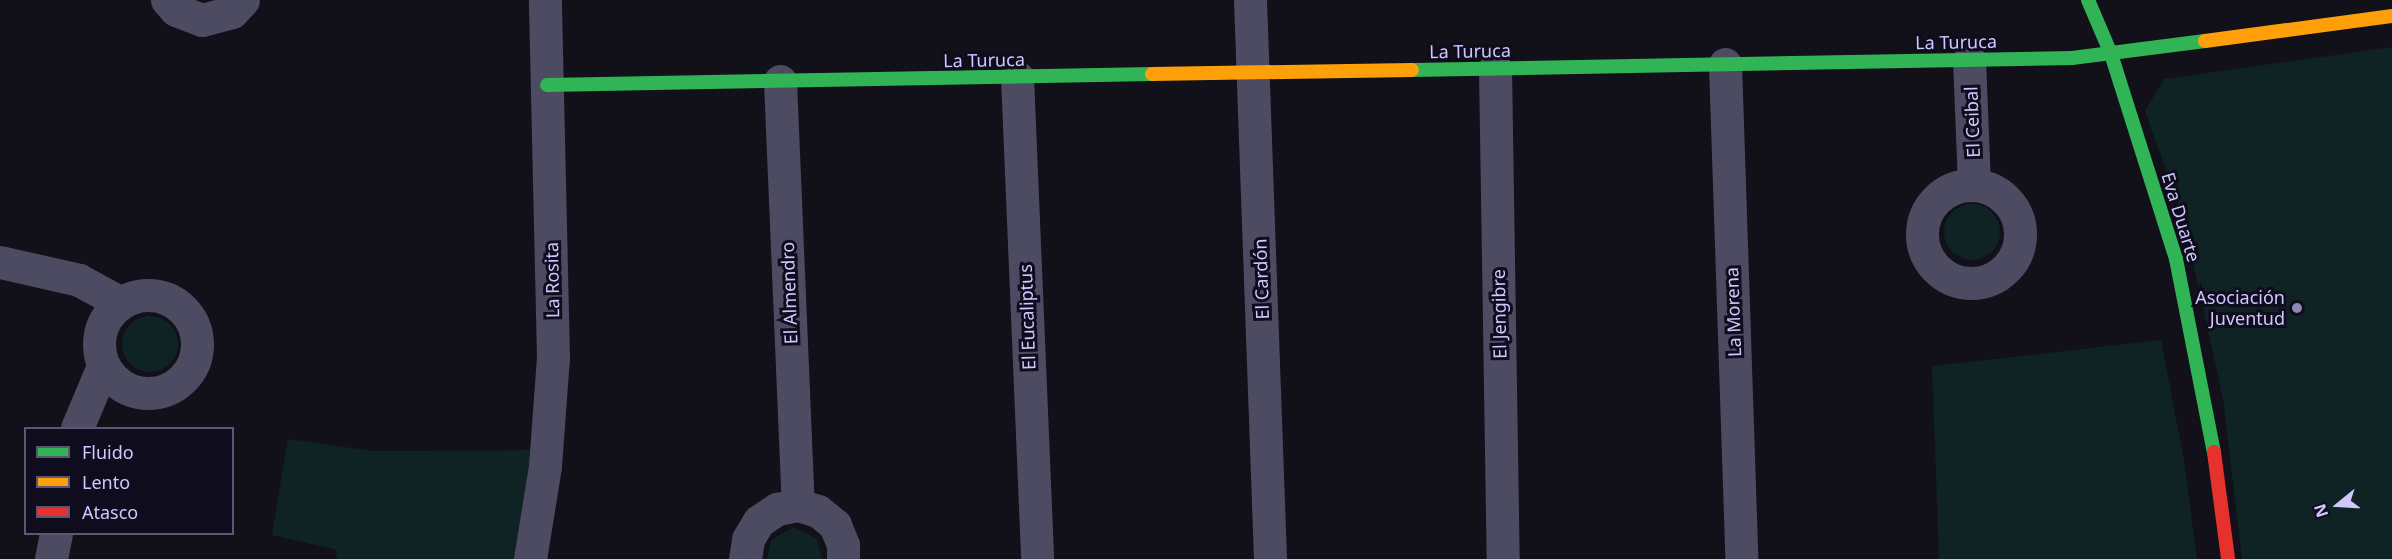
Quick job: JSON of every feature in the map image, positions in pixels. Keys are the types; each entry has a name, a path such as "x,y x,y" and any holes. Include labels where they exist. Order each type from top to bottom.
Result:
{"street":[{"path":"167,0 176,10 202,20 232,12 243,0"},
{"name":"La Rosita","path":"530,559 545,466 554,358 544,0"},
{"name":"El Cardón","path":"1251,0 1270,559"},
{"name":"Eva Duarte","path":"2088,0 2111,54 2176,259 2209,419 2228,559"},
{"name":"La Turuca","path":"547,85 1969,60 2111,54 2392,16"},
{"name":"El Ceibal","path":"1969,60 1974,184"},
{"name":"La Morena","path":"1725,64 1742,559"},
{"name":"El Jengibre","path":"1495,68 1503,559"},
{"name":"El Eucaliptus","path":"1017,77 1035,558"},
{"name":"El Almendro","path":"780,81 798,506"},
{"path":"0,262 79,280 121,303"},
{"path":"151,294 171,300 188,314 196,334 196,355 187,375 171,388 152,394 133,391 116,382 104,366 98,347 101,328 121,303 151,294"},
{"path":"78,427 104,366"},
{"path":"746,559 748,539 759,520 777,509 798,506 818,511 835,525 843,545 843,559"},
{"path":"51,559 56,535"}],"green space":[{"name":"Asociación Juventud","path":"2392,47 2392,559 2242,559 2223,399 2183,217 2145,111 2164,79"},
{"path":"1972,204 1983,206 1992,212 1998,221 2000,232 1998,243 1992,252 1983,258 1972,260 1961,258 1952,252 1946,243 1944,232 1946,221 1952,212 1961,206"},
{"path":"150,316 165,321 173,329 178,344 173,359 165,367 150,372 135,367 127,359 122,344 127,329 135,321"},
{"path":"2161,340 2184,460 2197,559 1939,559 1932,366"},
{"path":"288,439 373,451 532,450 517,559 336,559 337,550 272,535"},
{"path":"794,527 817,539 822,559 767,559 771,540"}],"traffic: fast":[{"path":"2088,0 2111,54 2176,259 2214,452"},
{"path":"1412,70 2072,58 2205,41"},
{"path":"547,85 1152,74"}],"traffic: slow":[{"path":"2205,41 2392,16"},
{"path":"1152,74 1412,70"}],"traffic: jam":[{"path":"2214,452 2228,559"}],"place":[{"name":"Asociación Juventud","path":"2297,308"}]}
